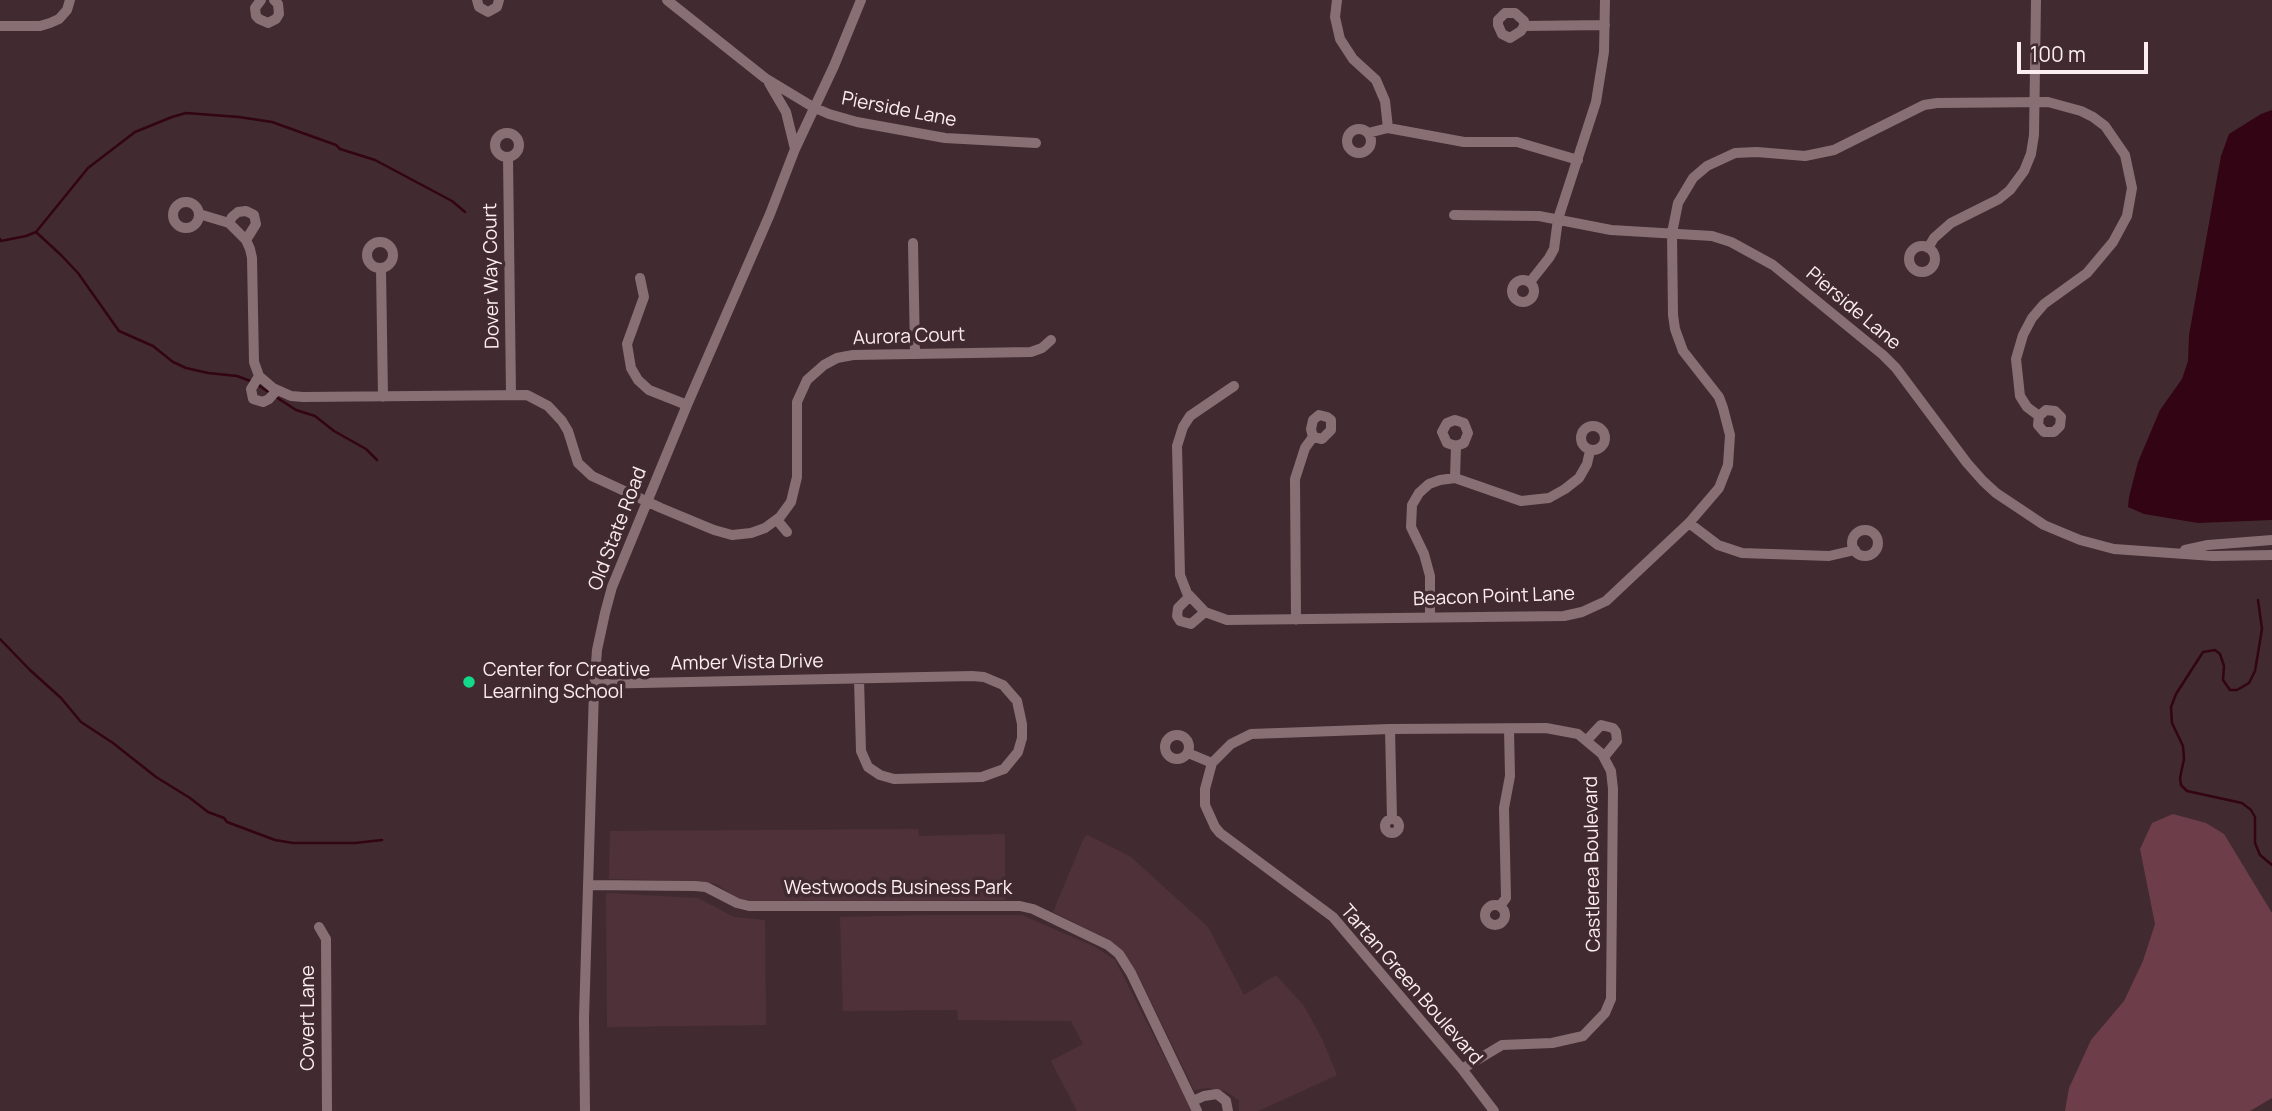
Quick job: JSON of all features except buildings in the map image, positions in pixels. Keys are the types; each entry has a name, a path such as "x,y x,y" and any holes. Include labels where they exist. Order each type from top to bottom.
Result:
{"street":[{"path":"0,26 40,26 50,23 60,19 70,0"},
{"path":"261,0 255,8 256,16 268,23 279,14 278,4 274,0"},
{"path":"477,0 479,8 488,12 497,8 499,0"},
{"name":"Pierside Lane","path":"667,0 765,78 813,107 846,119 931,135 1036,143"},
{"name":"Old State Road","path":"585,1111 584,1018 594,684 597,650 605,613 612,587 646,502 861,0"},
{"path":"1337,0 1335,17 1340,39 1353,59 1376,79 1385,101 1388,128"},
{"path":"1530,282 1554,249 1558,219 1601,78 1605,0"},
{"path":"1928,248 1934,238 1951,223 1990,205 2010,190 2024,171 2031,154 2034,135 2036,0"},
{"path":"1524,26 1605,25"},
{"path":"765,78 786,112 795,149"},
{"name":"Beacon Point Lane","path":"1205,612 1227,620 1564,616 1582,612 1606,601 1689,523 1719,488 1728,464 1730,435 1719,397 1684,351 1675,330 1672,233 1678,203 1687,186 1707,166 1724,157 1746,152 1792,156 1818,154 1857,139 1924,106 1937,103 2058,103 2093,117 2105,126 2125,155 2132,188 2127,216 2113,242 2087,273 2044,304 2023,335 2016,359 2018,389 2027,407 2039,416"},
{"path":"1368,133 1388,128 1464,142 1517,142 1578,160"},
{"name":"Dover Way Court","path":"508,156 511,394"},
{"path":"229,223 238,212 246,211 254,215 256,224 246,240"},
{"path":"199,214 229,223 246,240 252,258 254,352 259,376 277,390 291,396 303,397 527,396 539,400 557,415 568,431 578,463 592,476 714,530 732,535 759,531 777,520 787,532"},
{"name":"Pierside Lane","path":"1454,215 1539,216 1611,230 1712,236 1731,242 1773,264 1883,355 1896,368 1967,463 1996,493 2028,516 2044,525 2101,546 2168,554 2272,555"},
{"path":"913,243 915,354"},
{"path":"381,268 383,397"},
{"path":"640,278 644,297 627,344 631,368 638,380 649,390 687,405"},
{"name":"Aurora Court","path":"777,520 788,507 796,486 797,402 807,380 824,365 845,356 1031,352 1042,348 1051,340"},
{"path":"259,376 251,388 253,399 263,402 270,399 277,390"},
{"path":"1189,596 1178,608 1177,616 1180,621 1191,624 1205,612 1189,596 1180,575 1177,446 1190,416 1234,386"},
{"path":"1296,620 1294,493 1299,464 1313,437"},
{"path":"1455,478 1456,446"},
{"path":"1430,618 1430,576 1424,554 1411,527 1412,505 1419,493 1429,484 1455,478 1521,501 1549,498 1580,478 1590,450"},
{"path":"1689,523 1718,545 1742,553 1829,556 1855,550"},
{"name":"Pierside Lane","path":"2168,554 2208,545 2272,540"},
{"name":"Amber Vista Drive","path":"594,684 859,679 984,677 999,682 1011,692 1020,709 1022,738 1018,752 1004,769 982,777 894,779 880,775 868,767 861,751 859,679"},
{"path":"1587,740 1601,725 1614,728 1616,741 1604,757"},
{"name":"Castlerea Boulevard","path":"1212,763 1231,744 1251,734 1390,729 1546,728 1571,731 1587,740 1604,757 1611,771 1613,789 1611,991 1608,1006 1596,1024 1583,1036 1552,1043 1502,1045 1462,1069"},
{"path":"1390,729 1392,819"},
{"path":"1500,906 1506,898 1504,808 1510,776 1509,729"},
{"path":"1188,752 1212,763"},
{"name":"Tartan Green Boulevard","path":"1212,763 1205,789 1205,805 1220,833 1333,917 1462,1069 1494,1111"},
{"name":"Westwoods Business Park","path":"588,885 706,887 737,904 749,906 1020,906 1033,909 1108,945 1119,954 1131,973 1195,1106 1204,1096 1217,1094 1226,1101 1228,1111"},
{"name":"Covert Lane","path":"319,927 326,939 327,1111"}],"shaded area":[{"path":"2272,110 2272,520 2198,523 2144,514 2128,507 2129,497 2138,462 2160,410 2182,379 2188,361 2189,335 2221,156 2229,134"},
{"path":"2173,814 2206,823 2224,834 2272,913 2272,1098 2250,1111 2065,1111 2069,1088 2091,1040 2124,1001 2143,961 2155,924 2140,849 2152,823"},
{"path":"918,829 919,836 1005,834 1005,900 756,903 737,898 716,884 702,881 609,879 610,831"},
{"path":"1087,835 1131,857 1208,927 1244,995 1276,975 1304,1006 1337,1075 1258,1111 1239,1111 1239,1100 1225,1091 1207,1088 1194,1090 1137,973 1109,940 1053,912"},
{"path":"606,893 698,898 734,917 765,920 766,1025 607,1027"},
{"path":"1022,915 1095,947 1115,960 1192,1111 1077,1111 1051,1061 1083,1044 1071,1021 958,1020 957,1010 843,1011 840,917"}],"waterway":[{"path":"0,239 1,241 36,232 88,168 135,132 186,113 272,122 375,160 452,201 465,212"},
{"path":"36,232 78,273 119,331 153,346 173,362 186,368 237,376 253,382"},
{"path":"258,385 270,393"},
{"path":"276,397 296,410 315,416 334,431 366,449 377,460"},
{"path":"2258,600 2262,629 2255,671 2249,683 2237,690 2230,690 2223,680 2224,666 2220,654 2215,650 2203,652 2176,694 2171,707 2172,723 2183,746 2181,785 2187,791 2242,803 2251,810 2255,817 2255,843 2260,855 2272,865"},
{"path":"0,639 61,698 81,722 156,777 227,822 275,840 293,843 382,840"}],"place":[{"name":"Center for Creative Learning School","path":"469,682"}]}
